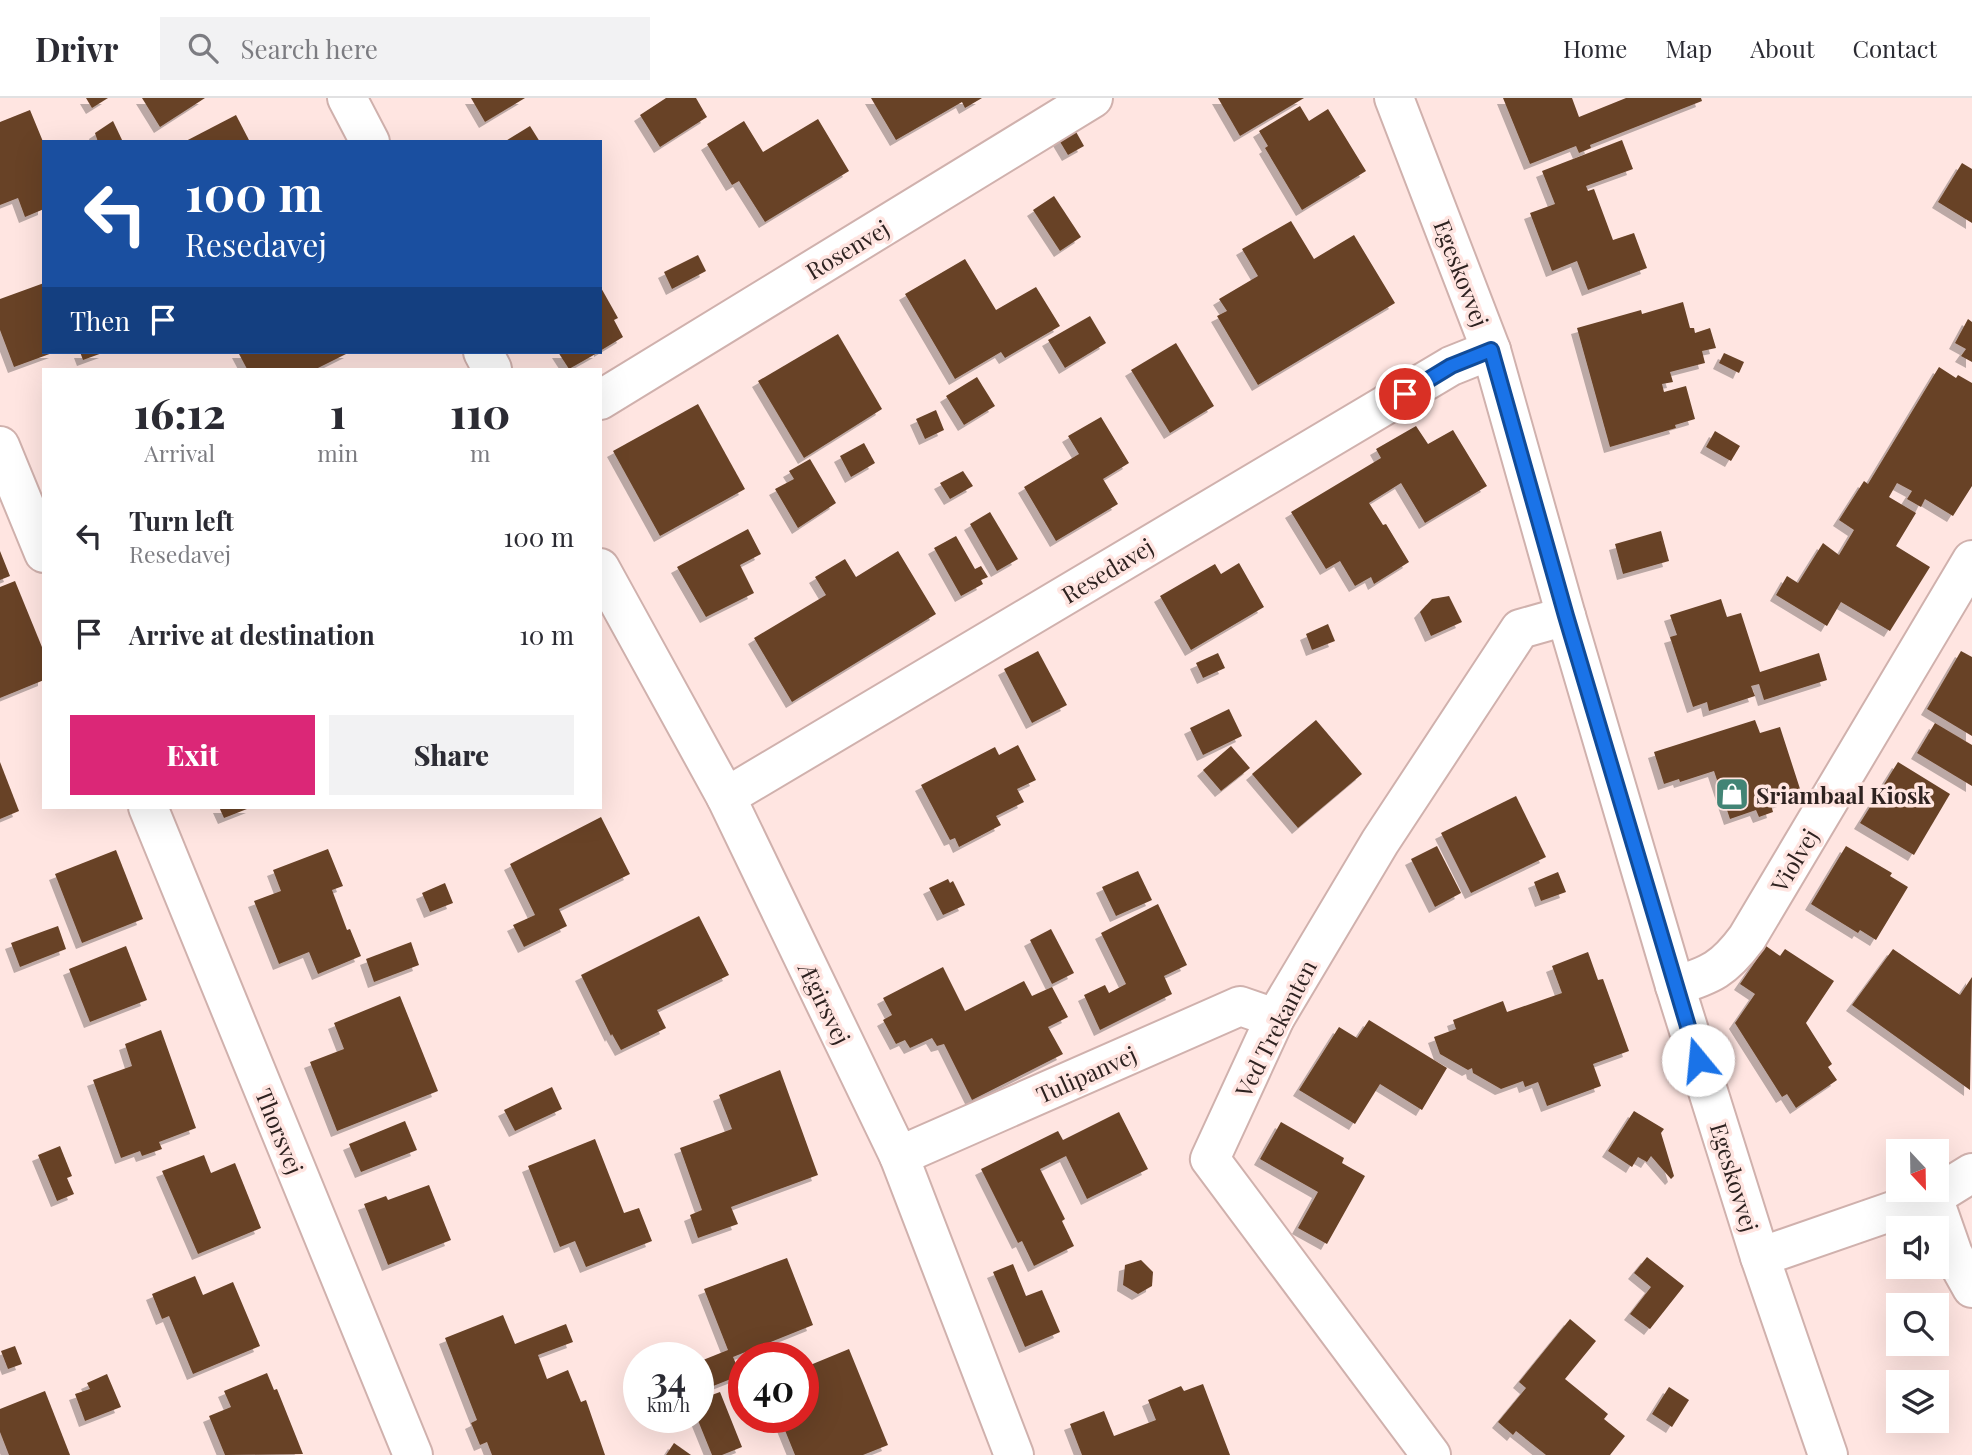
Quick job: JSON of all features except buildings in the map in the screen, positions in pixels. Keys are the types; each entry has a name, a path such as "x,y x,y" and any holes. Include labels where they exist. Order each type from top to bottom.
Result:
{"street":[{"path":"346,98 369,140"},
{"name":"Rosenvej","path":"602,399 1093,98"},
{"name":"Egeskovvej","path":"1394,98 1491,350 1675,986 1760,1258 1828,1455"},
{"name":"Resedavej","path":"726,797 1451,366 1491,350"},
{"path":"0,446 42,548"},
{"name":"Violvej","path":"1675,986 1707,976 1731,960 1747,938 1972,560"},
{"name":"Ægirsvej","path":"602,572 726,797 899,1156 1014,1455"},
{"name":"Ved Trekanten","path":"1431,1455 1210,1159 1275,1018 1380,842 1520,629 1566,616"},
{"name":"Thorsvej","path":"149,809 413,1455"},
{"name":"Tulipanvej","path":"899,1156 1240,1006 1275,1018"},
{"path":"1950,1186 1972,1173"},
{"path":"1760,1258 1916,1202"},
{"path":"1935,1202 1953,1254 1972,1288"}],"place":[{"name":"Sriambaal Kiosk","path":"1732,794"}],"route":[{"path":"1405,394 1451,366 1491,350 1566,616 1698,1060"}]}
